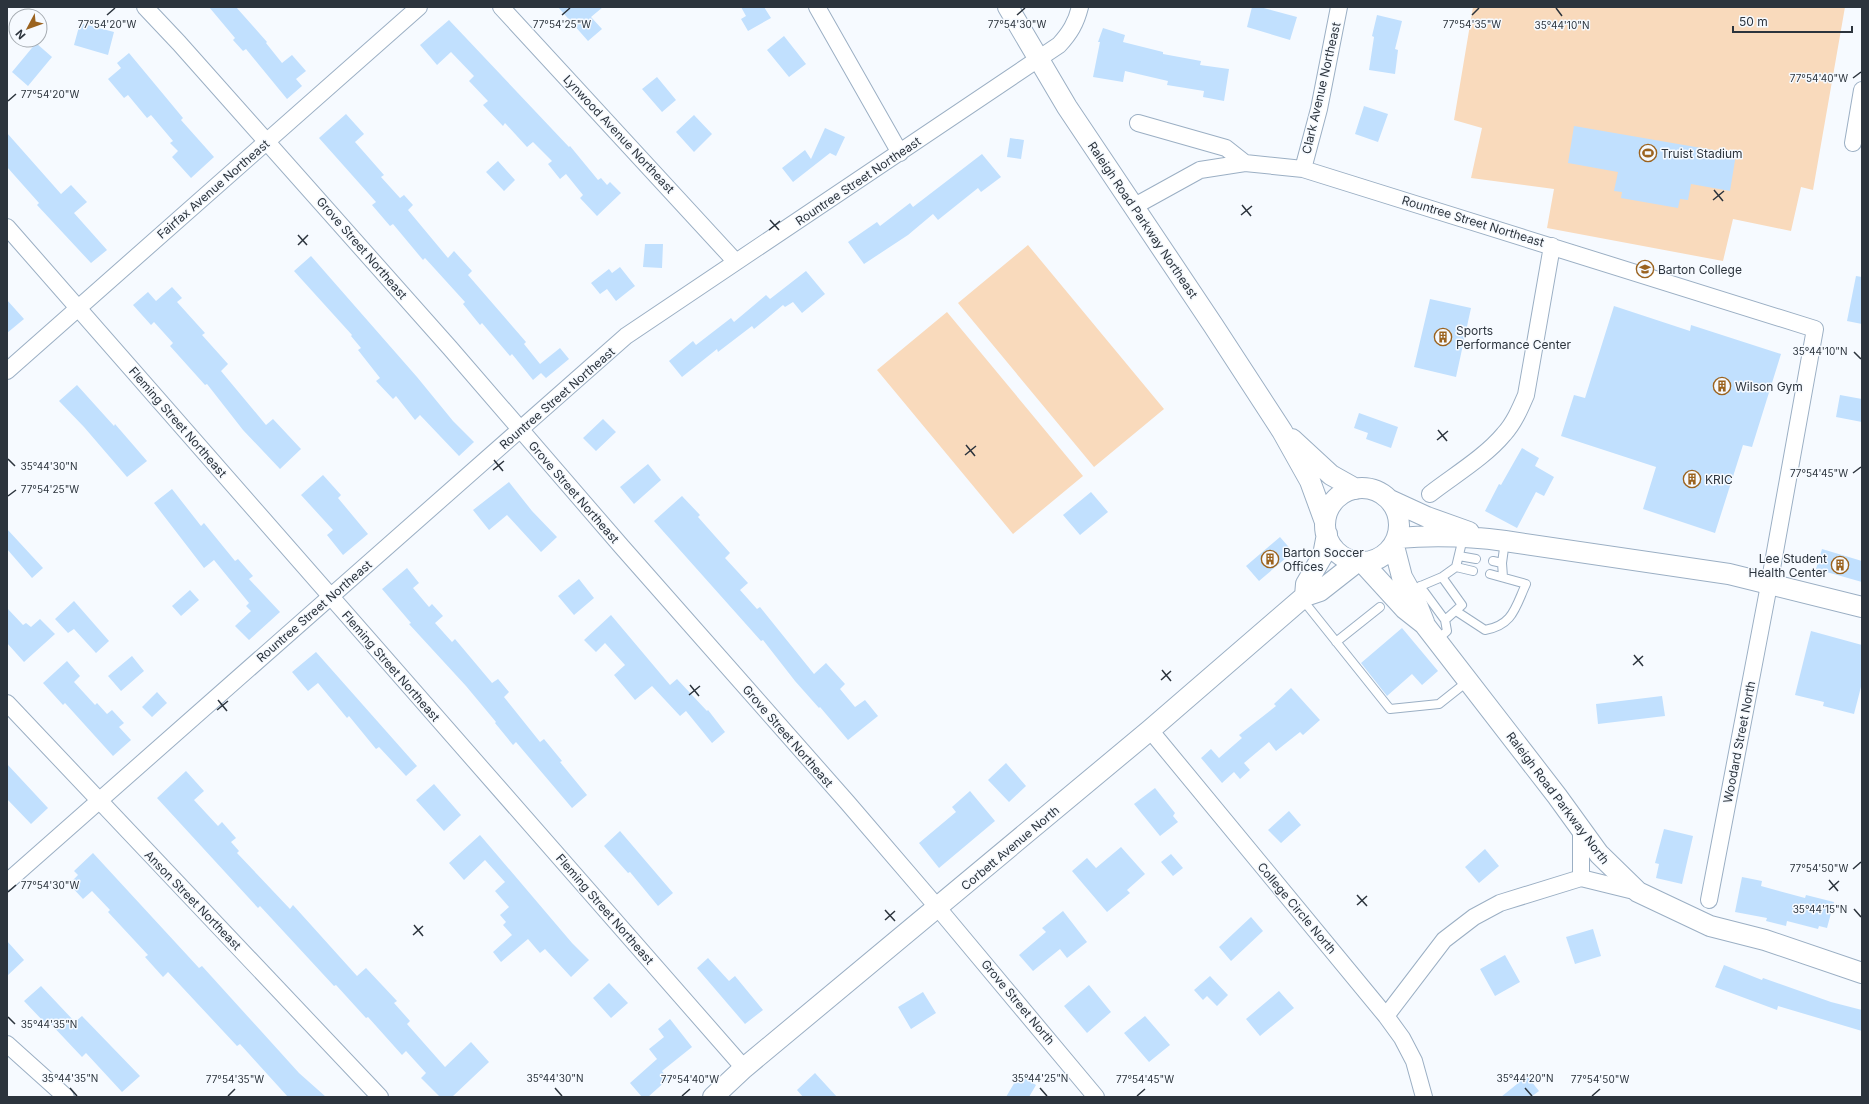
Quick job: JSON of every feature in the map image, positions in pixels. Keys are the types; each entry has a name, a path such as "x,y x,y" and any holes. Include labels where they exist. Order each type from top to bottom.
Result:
{"street":[{"name":"Grove Street Northeast","path":"145,7 268,142 938,908"},
{"name":"Fairfax Avenue Northeast","path":"7,370 268,142 419,7"},
{"name":"Lynwood Avenue Northeast","path":"501,7 736,262"},
{"path":"817,7 900,153"},
{"name":"Raleigh Road Parkway Northeast","path":"1008,7 1038,60 1133,207 1213,324 1282,431 1310,481 1326,528"},
{"name":"Rountree Street Northeast","path":"7,882 98,800 331,597 626,336 1060,45 1076,22 1080,7"},
{"name":"Clark Avenue Northeast","path":"1303,169 1319,109 1339,7"},
{"path":"1853,143 1862,90"},
{"path":"1138,123 1226,148 1245,163"},
{"name":"Rountree Street Northeast","path":"1133,207 1200,170 1245,163 1303,169 1815,329"},
{"name":"Fleming Street Northeast","path":"7,227 744,1068"},
{"path":"1430,494 1504,435 1517,416 1526,395 1552,246"},
{"name":"Woodard Street North","path":"1709,900 1769,585 1815,329"},
{"name":"Raleigh Road Parkway Northeast","path":"1282,431 1331,475 1356,489"},
{"path":"1304,598 1306,584 1323,555 1328,510 1335,500 1345,493 1356,489 1368,489 1380,493 1390,500 1427,517 1495,539"},
{"path":"1326,528 1331,544 1338,553 1347,559 1360,562 1375,561 1385,555 1395,542 1399,522 1396,511 1390,500"},
{"path":"1395,542 1421,536 1495,539 1729,574 1862,608"},
{"name":"Raleigh Road Parkway North","path":"1395,542 1402,577 1414,589 1416,602 1424,624"},
{"name":"Corbett Avenue North","path":"713,1097 744,1068 938,908 1304,598 1320,591 1360,562"},
{"name":"Raleigh Road Parkway North","path":"1360,562 1405,609 1424,624 1557,796 1598,854 1638,892 1710,926 1765,940 1862,973"},
{"name":"Anson Street Northeast","path":"7,703 380,1097"},
{"name":"College Circle North","path":"1150,730 1386,1016 1402,1038 1414,1061 1424,1097"},
{"path":"1581,831 1581,878"},
{"path":"1386,1016 1444,940 1474,917 1500,903 1581,878 1638,892"},
{"name":"Grove Street North","path":"938,908 1096,1097"},
{"path":"7,1044 66,1097"}],"lane":[{"path":"1437,640 1447,631 1445,620 1414,589 1442,577 1456,567 1463,537"},
{"path":"1495,539 1502,563 1503,577"},
{"path":"1459,556 1476,559"},
{"path":"1493,561 1502,563"},
{"path":"1456,567 1473,570"},
{"path":"1456,611 1485,630 1499,628 1510,618 1526,584 1490,574"},
{"path":"1442,577 1462,605 1445,620"},
{"path":"1304,598 1336,642 1390,709 1439,704 1468,681"},
{"path":"1336,642 1380,607"}],"shaded area":[{"name":"Truist Stadium","path":"1473,7 1845,7 1813,190 1801,187 1791,231 1733,219 1723,261 1547,228 1554,189 1471,178 1482,128 1454,120"},
{"path":"1028,245 1164,409 1094,467 958,303"},
{"path":"947,312 1083,476 1013,534 877,370"}],"building":[{"path":"209,7 236,7 267,42 266,43 282,63 292,55 306,71 296,79 302,86 287,99 246,49 243,51 233,40 235,38"},
{"path":"558,7 603,7 591,17 602,29 588,41"},
{"path":"741,7 764,7 771,18 748,31 741,19 746,16"},
{"path":"1252,7 1260,7 1297,17 1290,40 1247,27"},
{"path":"1377,15 1402,21 1395,49 1398,50 1395,74 1369,70 1374,37 1372,36"},
{"path":"449,20 569,147 570,146 598,180 601,178 607,185 610,182 621,193 597,216 580,198 583,195 566,174 560,179 548,164 552,161 533,142 527,147 505,123 503,126 483,105 488,101 469,81 474,76 451,52 437,65 420,45"},
{"path":"80,23 114,32 108,55 74,45"},
{"path":"1103,28 1125,35 1123,42 1163,52 1163,54 1201,61 1200,65 1229,69 1224,101 1203,97 1204,91 1167,85 1168,81 1125,71 1123,82 1093,77 1100,42 1098,42"},
{"path":"784,36 806,64 789,77 767,50"},
{"path":"32,48 42,48 52,57 28,86 12,72"},
{"path":"129,53 183,118 181,120 214,157 191,178 172,157 178,151 170,143 173,141 151,115 147,118 128,95 124,98 108,79 121,68 117,63"},
{"path":"657,77 676,100 662,112 642,89"},
{"path":"1364,106 1388,114 1378,142 1355,134"},
{"path":"346,114 364,134 355,142 384,175 381,177 400,198 404,195 413,205 408,210 448,258 454,251 472,271 468,275 526,342 524,344 540,364 560,348 569,359 546,378 541,373 533,380 512,354 510,356 482,323 480,325 463,304 465,302 425,258 423,260 393,224 390,226 372,205 376,202 319,138"},
{"path":"694,115 712,134 694,152 676,132"},
{"path":"1574,126 1736,154 1730,191 1691,184 1688,200 1680,199 1678,208 1621,198 1622,192 1614,191 1618,172 1568,163"},
{"path":"825,128 845,137 836,156 830,153 793,182 782,168 805,150 811,159"},
{"path":"7,133 61,194 71,185 87,202 74,213 107,250 91,263 37,205 39,203 7,167"},
{"path":"1010,138 1024,140 1021,159 1007,157"},
{"path":"982,154 1001,177 981,192 978,188 938,220 933,214 908,235 864,264 848,242 877,222 880,226 910,203 913,207"},
{"path":"498,161 515,180 504,191 486,172"},
{"path":"645,244 663,244 662,268 643,267"},
{"path":"311,256 417,377 453,421 474,442 459,456 420,415 415,420 396,396 393,399 376,381 380,378 358,350 361,348 351,336 352,335 294,271"},
{"path":"620,267 635,286 616,301 607,289 600,294 591,283 609,269 612,273"},
{"path":"806,271 825,294 802,313 793,302 785,307 783,305 754,329 752,326 718,352 717,349 682,377 669,361 693,341 696,345 731,318 734,322 766,295 770,299"},
{"path":"1856,276 1862,277 1862,324 1847,321"},
{"path":"172,287 182,298 177,302 205,333 202,335 228,364 221,371 266,425 273,419 301,449 280,469 243,430 207,384 205,385 170,346 173,343 154,322 151,325 133,305 148,292 156,301"},
{"name":"Sports Performance Center","path":"1430,299 1471,308 1456,377 1414,367"},
{"path":"7,300 24,319 7,333"},
{"path":"1614,306 1690,331 1691,325 1781,354 1752,447 1743,445 1715,533 1643,509 1656,467 1561,436 1574,395 1585,398"},
{"path":"77,385 114,426 115,424 147,461 127,477 84,427 59,401"},
{"path":"1840,395 1862,399 1862,422 1836,417"},
{"path":"1359,413 1398,427 1391,448 1366,439 1368,433 1354,428"},
{"path":"603,419 616,432 596,451 583,438"},
{"path":"1522,448 1539,458 1535,466 1554,477 1544,496 1536,492 1517,528 1485,511 1499,484 1501,485"},
{"path":"648,464 661,480 634,504 620,487"},
{"path":"323,475 341,495 338,498 368,534 343,555 327,535 333,530 301,495"},
{"path":"509,482 532,511 557,537 541,552 507,515 489,530 473,510"},
{"path":"172,489 201,526 204,523 235,561 238,559 253,576 249,579 280,612 249,640 235,626 251,611 246,606 249,603 214,560 204,568 154,503"},
{"path":"1091,492 1108,512 1080,535 1063,515"},
{"path":"682,496 700,515 698,517 730,553 725,558 748,583 740,590 757,609 760,607 814,674 826,663 845,684 840,689 855,707 865,700 878,716 848,740 820,707 819,708 795,681 763,640 761,641 654,521"},
{"path":"7,529 43,568 32,578 7,549"},
{"name":"Barton Soccer Offices","path":"1280,537 1293,552 1259,581 1246,566"},
{"name":"Lee Student Health Center","path":"1822,549 1862,561 1862,582 1816,569"},
{"path":"407,568 419,583 413,588 429,607 432,604 443,616 435,623 452,642 455,639 492,683 498,679 509,692 504,697 540,742 544,739 562,761 560,762 587,795 572,808 516,742 513,745 466,686 409,624 411,623 382,589"},
{"path":"579,579 594,598 574,615 558,596"},
{"path":"190,590 199,600 181,616 172,606"},
{"path":"74,601 109,641 96,653 74,629 68,633 55,619"},
{"path":"7,608 23,625 26,623 31,627 40,619 55,634 24,662 7,643"},
{"path":"611,615 670,685 677,679 707,711 708,710 725,732 712,743 686,711 680,716 652,686 635,700 614,675 625,665 605,643 596,652 584,640"},
{"path":"1402,628 1438,671 1422,685 1412,674 1387,696 1361,663"},
{"path":"1811,631 1862,645 1862,683 1854,714 1823,706 1824,702 1795,695"},
{"path":"316,652 417,766 406,776 379,747 376,749 349,716 347,718 318,683 308,691 292,672"},
{"path":"132,656 144,671 121,691 108,676"},
{"path":"67,661 80,676 74,682 95,705 97,703 107,714 112,710 124,723 119,727 131,740 113,756 65,703 63,705 43,683"},
{"path":"1291,688 1320,720 1303,735 1300,732 1276,751 1269,742 1244,763 1250,770 1240,779 1234,772 1222,783 1201,758 1211,749 1219,758 1242,738 1239,735 1276,706 1274,704"},
{"path":"157,692 167,703 152,717 142,707"},
{"path":"1662,696 1665,716 1598,724 1596,704"},
{"path":"1006,763 1026,786 1009,802 988,780"},
{"path":"7,764 48,808 31,824 7,799"},
{"path":"186,771 204,791 194,800 218,826 222,822 236,838 231,842 239,851 237,853 290,909 293,905 357,976 366,968 397,1001 394,1003 410,1021 407,1024 445,1067 471,1042 489,1062 452,1097 440,1097 421,1078 426,1073 406,1051 402,1055 368,1017 366,1018 336,985 334,986 260,906 258,908 157,798"},
{"path":"434,784 461,815 444,831 416,800"},
{"path":"1155,788 1175,813 1173,816 1178,822 1160,836 1134,804"},
{"path":"970,791 995,821 939,868 919,843 956,812 952,807"},
{"path":"1289,811 1301,825 1281,843 1268,830"},
{"path":"1664,829 1693,836 1682,884 1656,878 1659,864 1655,863"},
{"path":"620,831 673,893 658,906 630,872 628,873 604,846"},
{"path":"480,835 572,943 589,960 571,977 545,949 540,953 528,939 501,962 493,952 512,935 503,925 506,922 500,915 509,907 495,891 505,882 485,860 464,880 449,863"},
{"path":"1121,847 1145,874 1127,890 1130,893 1107,912 1072,871 1087,858 1096,868"},
{"path":"1485,849 1499,866 1479,883 1465,867"},
{"path":"93,853 199,968 202,966 299,1073 326,1097 288,1097 240,1044 237,1046 168,972 163,977 145,957 148,955 108,912 110,910 92,891 83,899 69,884 78,875 74,871"},
{"path":"1171,854 1183,868 1173,876 1161,862"},
{"path":"1742,877 1762,881 1761,886 1805,898 1806,895 1834,902 1827,928 1819,926 1818,929 1787,921 1786,926 1766,921 1767,918 1735,912"},
{"path":"1063,911 1087,942 1067,958 1060,949 1033,971 1019,955 1046,932 1042,928"},
{"path":"1251,917 1263,931 1231,961 1219,947"},
{"path":"1593,929 1601,956 1575,964 1566,937"},
{"path":"7,941 24,960 7,976"},
{"path":"1505,955 1520,982 1495,996 1480,969"},
{"path":"708,958 729,981 735,976 763,1010 745,1024 697,968"},
{"path":"1724,965 1762,980 1763,978 1831,1002 1862,1010 1862,1031 1778,1006 1777,1010 1715,987"},
{"path":"1210,976 1228,995 1217,1006 1207,996 1203,1000 1194,990"},
{"path":"609,983 628,1003 611,1018 593,998"},
{"path":"1089,985 1111,1012 1087,1033 1064,1006"},
{"path":"41,986 75,1022 82,1016 140,1076 122,1092 86,1053 82,1057 48,1021 45,1023 24,1001"},
{"path":"1279,991 1294,1008 1260,1036 1246,1019"},
{"path":"923,992 936,1013 911,1029 898,1007"},
{"path":"1145,1016 1170,1045 1149,1062 1124,1033"},
{"path":"670,1019 692,1047 662,1071 668,1079 648,1097 642,1097 630,1083 657,1059 649,1049 664,1037 658,1029"},
{"path":"815,1073 837,1097 803,1097 797,1090"},
{"path":"1019,1075 1036,1085 1029,1097 1006,1097"},
{"path":"1527,1076 1539,1091 1531,1097 1501,1097"}],"place":[{"name":"Truist Stadium","path":"1648,153"},
{"name":"Barton College","path":"1645,269"},
{"name":"Sports Performance Center","path":"1443,337"},
{"name":"Wilson Gym","path":"1722,386"},
{"name":"KRIC","path":"1692,479"},
{"name":"Barton Soccer Offices","path":"1270,559"},
{"name":"Lee Student Health Center","path":"1840,565"}]}
